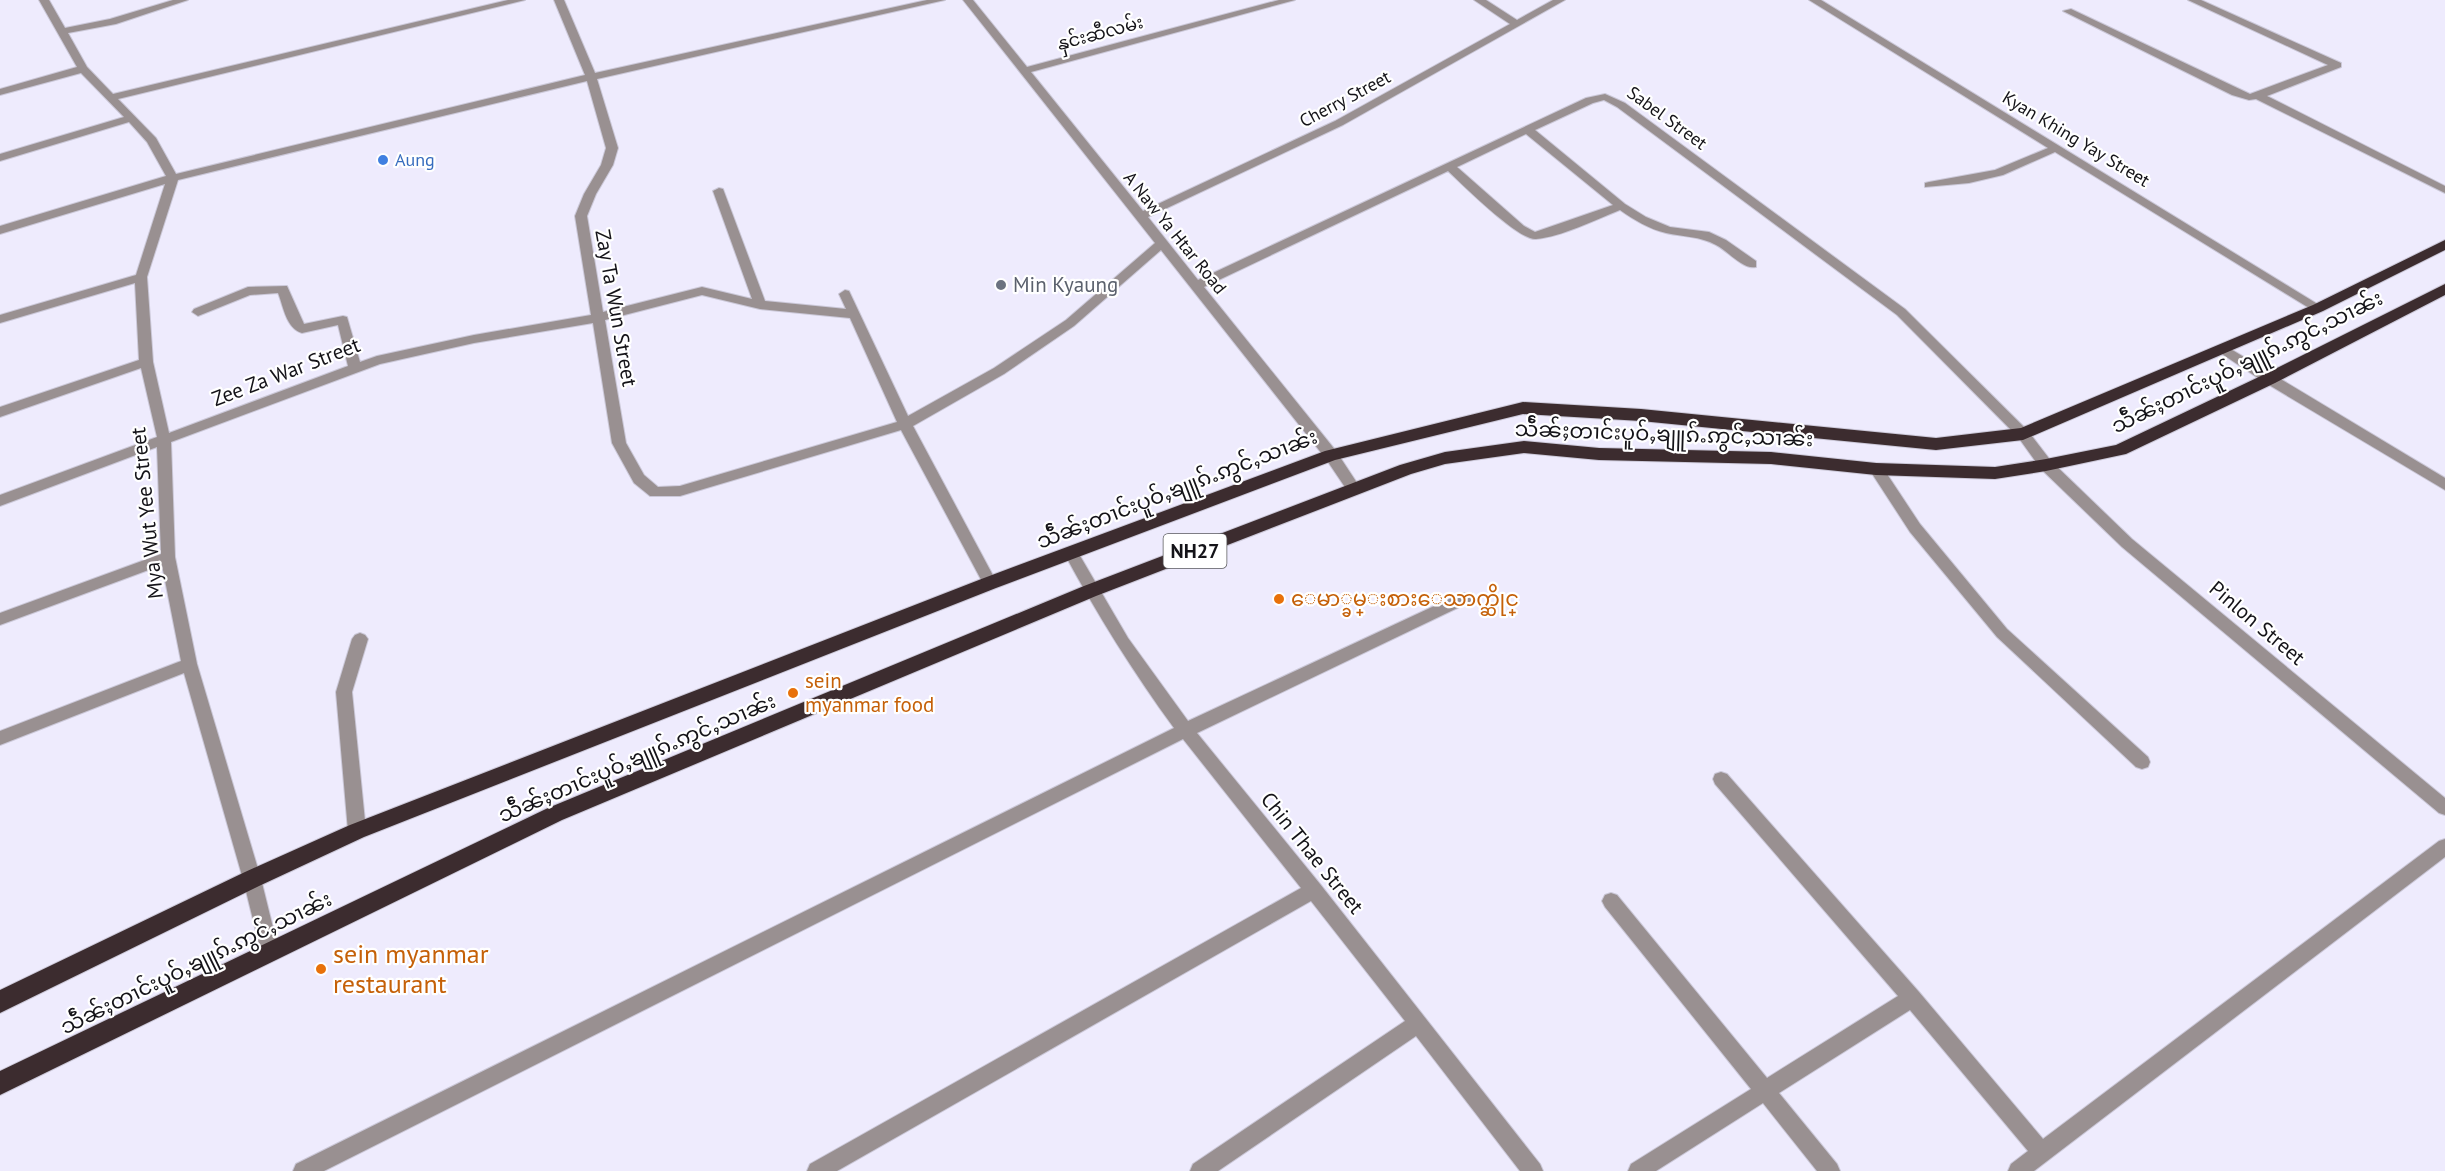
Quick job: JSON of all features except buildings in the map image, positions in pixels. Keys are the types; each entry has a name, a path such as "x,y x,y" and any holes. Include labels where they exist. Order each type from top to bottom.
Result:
{"highway":[{"name":"သဵႅၼ်ႈတၢင်းပူဝ်ႇၶျူၵ်ႉဢွင်ႇသၢၼ်း","path":"0,1002 252,879 357,831 990,584 1331,454 1523,408 1641,415 1936,444 2023,434 2318,308 2445,244"},
{"name":"သဵႅၼ်ႈတၢင်းပူဝ်ႇၶျူၵ်ႉဢွင်ႇသၢၼ်း","path":"0,1083 555,814 1090,591 1406,469 1445,458 1524,447 1599,454 1771,458 1876,469 1995,472 2046,465 2120,450 2269,380 2445,289"}],"street":[{"path":"44,0 83,69 152,140 173,178"},
{"path":"63,31 112,22 183,0"},
{"path":"112,97 520,0"},
{"name":"Zay Ta Wun Street","path":"559,0 591,77 612,148 608,165 590,194 581,216 619,443 639,479 655,492 680,491 905,424"},
{"path":"0,230 173,178 591,77 940,0"},
{"name":"A Naw Ya Htar Road","path":"968,0 1139,217 1331,454 1354,489"},
{"path":"1241,0 1252,10"},
{"name":"နှင်းဆီလမ်း","path":"1023,71 1290,0"},
{"path":"1479,0 1516,23"},
{"name":"Cherry Street","path":"1139,217 1339,123 1560,0"},
{"name":"Kyan Khing Yay Street","path":"1814,0 2318,308"},
{"path":"2068,11 2236,93 2249,97 2258,96 2337,65 2193,0"},
{"path":"0,92 83,69"},
{"path":"2258,96 2445,190"},
{"name":"Sabel Street","path":"1196,286 1590,100 1605,97 1621,105 1901,312 2023,434 2046,465"},
{"path":"0,158 129,118"},
{"path":"1528,129 1621,206 1642,220 1668,230 1705,235 1722,243 1752,264"},
{"path":"1929,185 1969,180 1999,173 2056,148"},
{"path":"1449,166 1520,229 1534,236 1621,206"},
{"name":"Mya Wut Yee Street","path":"173,178 141,278 146,362 164,440 168,557 189,664 252,879 270,952"},
{"path":"719,191 760,305"},
{"path":"905,424 999,371 1070,323 1162,243"},
{"path":"0,319 141,278"},
{"path":"198,312 248,291 283,289 296,325 302,329 343,320 355,368"},
{"name":"Zee Za War Street","path":"0,501 377,360 474,339 597,318 702,291 760,305 854,314"},
{"path":"845,294 905,424 990,584"},
{"path":"2224,349 2269,380 2445,485"},
{"path":"0,412 146,362"},
{"name":"Pinlon Street","path":"2046,465 2127,543 2445,808"},
{"path":"1876,469 1915,528 2002,633 2142,762"},
{"name":"Chin Thae Street","path":"1071,553 1090,591 1184,731 1314,890 1533,1171"},
{"path":"0,619 168,557"},
{"path":"303,1171 1184,731 1467,597"},
{"path":"357,831 344,692 360,639"},
{"path":"0,738 189,664"},
{"path":"1721,779 1912,998 2042,1153"},
{"path":"2018,1171 2445,847"},
{"path":"817,1171 1314,890"},
{"path":"1611,901 1830,1171"},
{"path":"1638,1171 1912,998"},
{"path":"1200,1171 1418,1024"}],"place":[{"name":"Aung","path":"383,160"},
{"name":"Min Kyaung","path":"1001,285"},
{"name":"ေမာ္ခမ္းစားေသာက္ဆိုင္","path":"1279,599"},
{"name":"sein myanmar food","path":"793,693"},
{"name":"sein myanmar restaurant","path":"321,969"}]}
